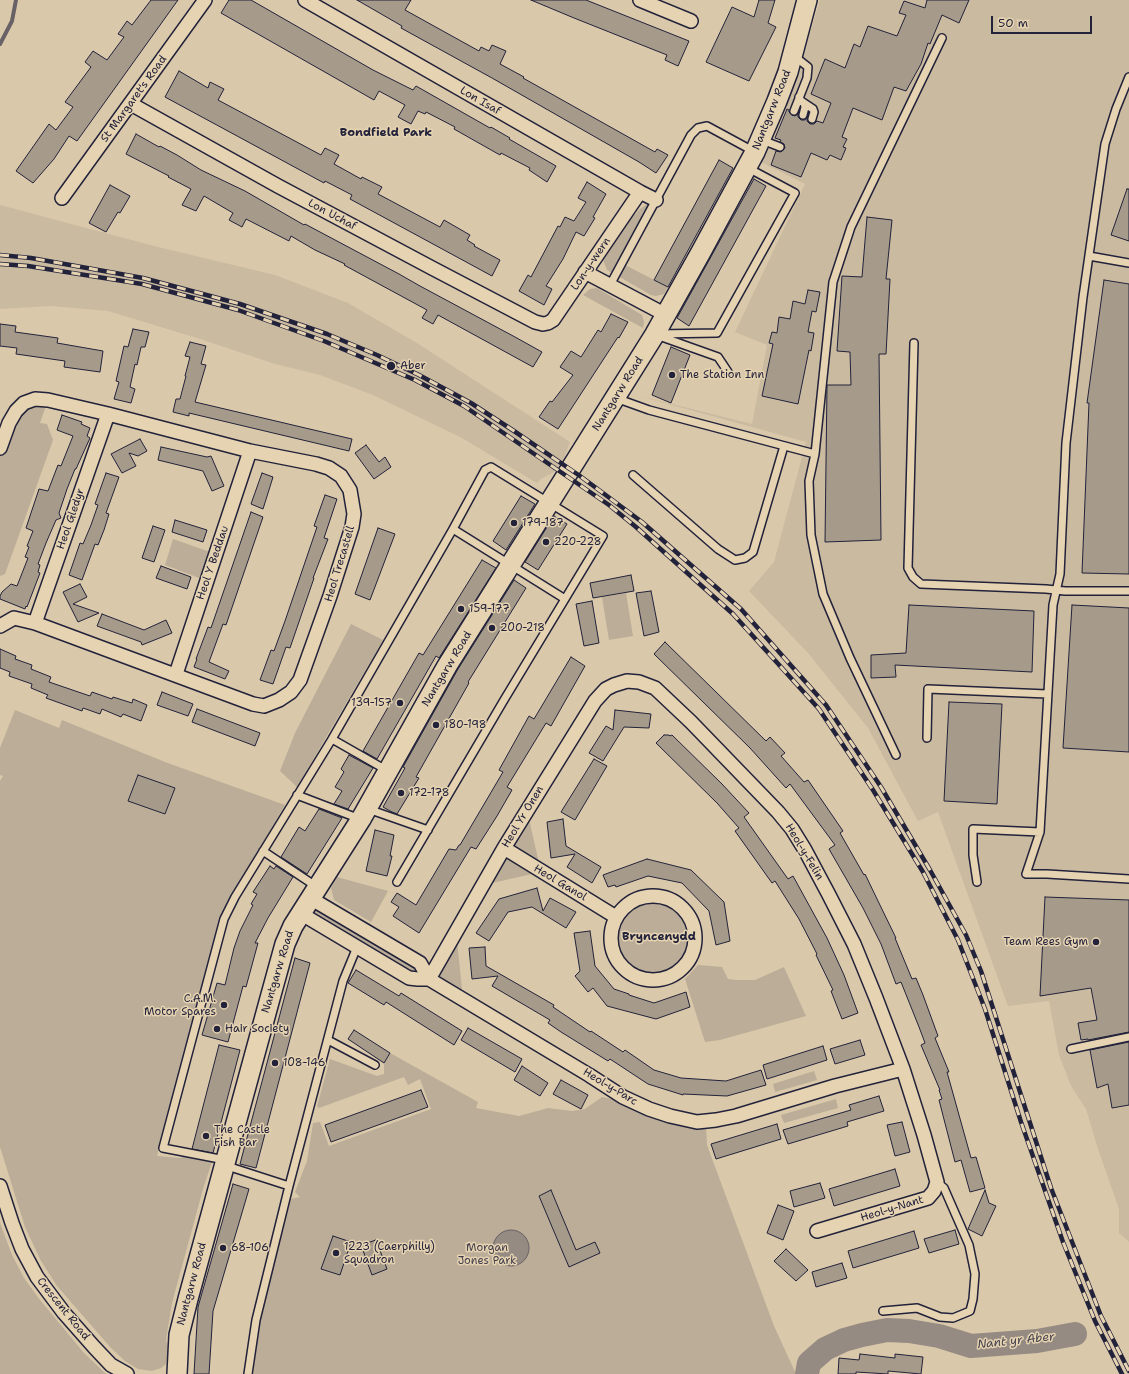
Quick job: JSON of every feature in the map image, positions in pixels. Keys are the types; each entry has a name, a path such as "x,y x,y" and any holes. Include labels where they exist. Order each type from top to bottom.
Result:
{"main road":[{"name":"Nantgarw Road","path":"177,1374 179,1335 190,1291 285,944 292,926 364,814 447,666 655,334 767,148 777,101 792,55 807,0"}],"street":[{"name":"St Margaret's Road","path":"62,198 205,0"},
{"name":"Lon Isaf","path":"305,0 656,200"},
{"path":"640,0 691,21"},
{"name":"Lon Uchaf","path":"131,104 285,189 535,322"},
{"name":"Lon-y-wern","path":"535,322 548,323 553,320 640,192"},
{"path":"585,272 666,316"},
{"name":"Heol Trecastell","path":"0,448 9,423 16,411 24,403 35,399 48,400 250,451 329,468 341,476 350,490 354,514 352,527 330,596 300,680 290,692 278,700 264,706 252,704 176,674 35,623 0,613"},
{"name":"Heol Gledyr","path":"35,623 108,414"},
{"name":"Heol Y Beddau","path":"176,674 250,451"},
{"path":"0,626 14,618"},
{"name":"Heol Yr Onen","path":"429,979 504,848 595,701 606,689 614,685 627,682 639,682"},
{"name":"Heol-y-Felin","path":"639,682 655,688 665,697 744,776 792,829 805,850 854,944 902,1069"},
{"name":"Heol Ganol","path":"504,848 616,917"},
{"path":"653,895 668,898 680,905 689,916 694,930 694,945 689,958 680,970 669,976 656,980 631,974 621,965 614,954 611,941 612,928 616,917 626,905 639,898 653,895"},
{"name":"Heol-y-Parc","path":"309,899 420,963 429,979 623,1097 649,1109 670,1116 697,1122 736,1116 835,1086 902,1069"},
{"name":"Heol-y-Parc","path":"309,899 357,947 408,978 429,979"},
{"path":"902,1069 924,1135 937,1182"},
{"name":"Heol-y-Nant","path":"816,1231 928,1198 934,1190 937,1182"},
{"name":"Crescent Road","path":"0,1186 22,1249 38,1277 64,1313 94,1347 111,1365 127,1374"}],"lane":[{"path":"896,755 850,658 823,594 811,535 809,481 815,454 833,282 851,227 942,38"},
{"path":"792,55 808,67 807,78 794,111"},
{"path":"1129,77 1116,109 1105,144 1089,256 1066,443 1060,574 1055,590 1053,605 1040,832 1026,874 1129,879"},
{"path":"799,97 801,101 813,109 814,112 812,119"},
{"path":"803,115 805,107 804,103"},
{"path":"610,285 691,135 698,128 707,126 767,148 796,193 717,333 655,334"},
{"path":"1089,256 1129,263"},
{"path":"655,334 718,357 728,372"},
{"path":"914,343 908,568 913,577 921,584 1055,590 1129,591"},
{"path":"616,397 649,410 815,454"},
{"path":"633,475 718,549 735,560 745,558 754,552 784,446"},
{"path":"290,1186 225,1163 163,1148 224,920 235,897 332,739 453,529 485,470 491,467 603,536 397,882"},
{"path":"453,529 565,599"},
{"path":"927,738 928,689 1048,694"},
{"path":"332,739 388,771"},
{"path":"297,795 428,830"},
{"path":"977,882 973,829 1040,832"},
{"path":"263,851 309,899"},
{"path":"248,1374 256,1320 290,1186 343,981 357,947"},
{"path":"1071,1049 1129,1037"},
{"path":"328,1040 375,1065"},
{"path":"883,1311 917,1308 940,1317 953,1318 970,1311 973,1299 975,1274 969,1245 944,1188 937,1182"}],"shaded area":[{"path":"820,0 1129,0 1129,1242 1119,1233 1119,1209 1086,1109 1071,1086 1059,1055 1049,1001 1008,1006 938,812 918,821 868,728 808,653 749,591 774,562 806,442 636,395 752,424 767,345 735,332 805,184 759,161 797,75"},
{"path":"0,205 154,246 275,275 348,303 417,343 570,442 564,458 554,472 537,483 462,438 373,395 320,375 275,364 108,311 51,306 0,309"},
{"path":"508,1230 514,1230 524,1235 529,1248 524,1261 514,1266 508,1266 498,1261 493,1251 493,1245 498,1235"}],"green space":[{"path":"651,204 612,273 607,270 603,260 605,253 640,209"},
{"path":"625,265 668,287 664,294 656,296 651,295 618,276"},
{"path":"597,288 642,315 644,322 643,328 583,295 590,289"},
{"path":"48,400 40,423 47,424 53,440 5,574 0,576 0,448 16,411"},
{"path":"173,539 216,554 207,581 165,565"},
{"path":"626,593 633,636 609,640 602,597"},
{"path":"351,624 383,640 297,787 280,771 295,733"},
{"path":"15,710 59,728 62,720 165,762 285,805 231,896 222,916 157,1156 180,1158 187,1155 212,1162 203,1189 172,1303 166,1340 169,1350 166,1364 161,1368 152,1371 138,1369 125,1361 111,1348 57,1286 41,1261 25,1227 0,1147 0,781 3,776 0,775 0,748"},
{"path":"527,810 541,872 483,885"},
{"path":"337,877 388,891 371,922 334,900 331,888"},
{"path":"310,898 420,963 429,978 456,931 463,999 418,979 300,913"},
{"path":"647,903 661,903 674,909 683,918 687,924 689,938 687,952 679,963 668,971 661,973 647,973 640,971 629,963 621,952 619,945 619,931 621,924 629,913 640,905"},
{"path":"698,965 722,967 728,979 737,980 755,980 784,967 806,1016 720,1040 705,1042 685,979"},
{"name":"Morgan Jones Park","path":"390,1053 478,1102 476,1108 519,1116 548,1108 572,1111 585,1109 602,1097 706,1126 707,1145 774,1326 796,1374 253,1374 260,1319 291,1199 300,1197 295,1192 307,1161 313,1123 320,1122 329,1146 431,1109 420,1079 408,1085 404,1077 319,1108 317,1106 330,1059 377,1076 384,1074 384,1063"},
{"path":"814,1071 817,1080 775,1092 773,1084"},
{"path":"836,1099 838,1108 784,1123 781,1115"},
{"path":"0,1223 12,1255 24,1278 40,1300 84,1353 106,1374 0,1374"}],"building":[{"path":"151,0 178,0 77,141 69,136 54,159 33,183 16,171 49,124 56,130 73,107 65,102 91,67 85,62 93,51 107,60 124,37 118,34 127,21 132,25"},
{"path":"229,0 251,0 373,70 413,90 416,86 490,128 491,127 556,166 547,182 529,170 530,168 501,153 500,155 454,129 455,127 426,112 425,114 418,111 411,124 398,117 405,105 379,91 374,100 221,13"},
{"path":"357,0 411,0 405,10 479,51 481,47 489,51 492,45 506,51 500,64 655,152 657,149 668,155 656,173 492,78 401,28 402,26"},
{"path":"531,0 586,0 689,41 678,66 665,60 667,55"},
{"path":"759,0 775,0 768,23 776,27 749,81 706,62 732,7 754,17"},
{"path":"927,0 969,0 959,23 942,15 930,44 928,43 921,64 906,91 894,87 882,120 853,108 842,137 847,139 843,147 846,148 841,160 830,155 827,160 811,153 801,177 771,165 776,151 781,152 785,148 784,144 780,142 781,140 775,138 787,109 792,115 795,116 798,114 798,117 801,120 805,120 807,117 807,121 810,124 814,124 817,121 823,123 831,103 811,94 825,59 845,68 854,44 860,47 868,26 897,36 906,15 899,13 904,1 925,8"},
{"path":"179,71 208,88 210,82 224,89 218,100 321,155 325,148 339,155 334,164 361,179 362,177 382,187 378,194 440,227 444,220 470,235 467,240 475,245 474,246 500,260 492,276 350,199 352,195 325,181 324,183 165,97"},
{"path":"136,134 177,155 201,170 245,191 304,225 305,224 399,274 542,352 533,367 438,315 433,324 422,318 427,310 344,265 345,264 315,250 291,236 289,241 246,219 242,227 229,220 233,213 204,196 196,211 182,205 191,189 126,154"},
{"path":"719,160 733,168 668,287 654,280"},
{"path":"754,179 766,186 689,326 677,318"},
{"path":"587,182 606,194 593,217 595,218 584,236 576,232 563,259 546,286 552,289 544,305 519,291 528,275 531,277 558,226 560,227 565,217 574,221 586,202 578,198"},
{"path":"110,185 130,196 106,232 89,223"},
{"path":"1127,189 1129,189 1129,241 1111,235"},
{"path":"867,217 892,220 886,279 890,279 886,354 879,354 881,540 825,542 827,385 851,385 850,352 837,351 842,276 862,277"},
{"path":"1104,280 1129,284 1129,574 1082,573 1089,403 1087,403"},
{"path":"808,290 820,292 816,312 812,311 808,332 814,333 798,404 762,396 773,344 769,343 772,332 777,333 779,317 790,319 793,301 805,304"},
{"path":"611,314 628,322 619,338 618,337 558,429 539,417 550,401 552,402 573,375 560,367 571,351 581,357 598,330 601,332"},
{"path":"0,324 16,326 15,332 58,338 57,343 103,351 100,372 64,367 65,361 16,354 17,348 0,346"},
{"path":"133,329 149,332 145,347 141,347 137,365 135,364 130,387 135,389 131,403 114,399 119,382 116,381 124,346 128,347"},
{"path":"190,342 206,346 201,364 206,365 195,402 352,439 349,451 189,413 189,416 173,412 176,399 180,399 186,376 190,357 185,356"},
{"path":"671,347 690,355 671,403 652,395"},
{"path":"62,415 82,422 81,424 90,428 87,436 90,438 67,489 59,513 61,518 56,520 38,564 40,565 38,572 40,573 25,609 0,599 0,596 2,592 11,584 17,586 28,558 25,557 29,547 27,546 33,531 26,528 39,489 48,491 58,465 61,466 73,436 57,430"},
{"path":"140,439 147,451 138,456 129,453 136,466 122,473 111,454"},
{"path":"366,445 379,462 385,457 391,467 374,479 355,453"},
{"path":"161,447 207,457 211,456 224,486 212,491 203,471 158,460"},
{"path":"106,473 119,477 106,513 109,514 104,530 98,545 95,544 82,580 69,575 80,543 83,544 91,525 98,505 95,504"},
{"path":"262,473 273,477 263,509 251,504"},
{"path":"325,495 337,499 324,538 328,539 313,578 290,648 286,647 273,684 260,680 271,650 274,651 285,621 317,527 314,526"},
{"name":"179-187","path":"521,496 535,504 506,550 493,541"},
{"path":"251,512 263,517 226,625 223,624 209,662 229,671 225,679 194,667 208,627 211,628"},
{"name":"220-228","path":"554,516 567,524 538,570 525,562"},
{"path":"175,520 207,530 203,542 172,532"},
{"path":"153,526 165,530 154,562 142,558"},
{"path":"378,528 395,534 370,600 355,594"},
{"path":"482,560 496,568 439,658 436,656 377,759 363,751 419,653 423,655"},
{"path":"161,566 191,577 187,589 156,578"},
{"path":"631,575 634,591 593,598 590,583"},
{"path":"514,580 526,588 468,682 469,683 416,777 419,778 397,814 390,811 383,807 405,768 403,767 458,669"},
{"path":"80,584 87,597 73,604 99,613 78,622 63,592"},
{"path":"651,591 659,632 644,636 636,593"},
{"path":"592,601 599,643 584,646 576,604"},
{"path":"909,605 1034,611 1032,672 895,665 896,677 871,678 871,655 906,653"},
{"path":"1072,605 1129,608 1129,752 1063,748"},
{"path":"102,614 144,630 166,620 172,633 142,645 141,642 97,626"},
{"path":"665,642 766,741 770,737 785,753 781,756 804,782 808,780 843,831 840,833 864,875 865,874 896,938 912,979 916,978 923,995 938,1036 935,1038 949,1072 947,1072 971,1158 976,1157 985,1188 970,1192 961,1160 955,1162 939,1100 942,1099 940,1090 921,1045 925,1043 919,1027 901,982 896,984 881,944 863,908 829,849 835,845 790,784 786,788 750,748 654,654"},
{"path":"0,649 16,656 15,659 32,665 31,669 51,677 49,682 90,696 92,692 112,699 113,697 132,703 133,699 147,705 141,721 123,714 121,717 102,709 100,714 83,708 82,711 46,698 48,695 31,688 32,684 9,676 10,672 0,668"},
{"path":"571,657 585,666 551,726 546,723 507,787 512,790 497,816 476,849 471,847 419,933 393,916 399,907 391,902 397,893 416,905 449,849 456,850 460,845 503,772 499,770 529,716 534,719"},
{"path":"162,692 193,704 188,716 157,705"},
{"path":"949,702 1002,704 997,804 944,801"},
{"path":"197,709 260,733 255,746 192,722"},
{"path":"615,710 651,714 649,728 624,727 603,761 589,753 606,726 613,730"},
{"path":"664,735 672,735 749,813 744,817 788,879 793,876 827,938 844,975 858,1013 842,1019 831,991 833,990 799,919 775,881 772,883 735,831 739,828 717,803 656,743"},
{"path":"349,755 373,768 348,809 334,804 342,791 335,787 344,772 341,769"},
{"path":"594,759 607,766 575,820 561,812"},
{"path":"138,775 175,788 165,814 128,801"},
{"path":"319,809 342,818 307,874 281,857 299,827 305,831"},
{"path":"563,819 566,846 601,867 592,883 567,867 575,854 551,858 547,822"},
{"path":"375,830 394,835 390,856 392,856 387,876 366,871"},
{"path":"647,859 691,870 724,902 730,941 716,945 709,911 682,883 648,876 616,887 615,885 608,887 603,875"},
{"path":"270,866 274,869 276,866 293,877 268,918 255,943 258,943 246,987 243,986 228,1042 202,1035 217,983 225,985 234,948 240,931 253,905 251,904 257,894 253,892"},
{"path":"537,888 543,911 550,898 576,912 566,928 532,907 508,912 489,941 476,933 499,899"},
{"path":"1045,897 1129,900 1129,1032 1081,1040 1078,1023 1097,1020 1091,988 1040,996"},
{"path":"590,931 595,966 614,989 654,1003 686,992 690,1007 656,1019 607,1006 593,988 588,992 575,976 580,971 574,933"},
{"path":"485,947 486,966 554,1005 553,1007 590,1032 591,1031 623,1052 625,1050 654,1070 681,1078 726,1081 761,1070 766,1085 727,1096 683,1095 648,1084 610,1059 608,1061 561,1032 548,1023 550,1020 492,986 498,976 472,979 469,948"},
{"name":"108-146","path":"295,958 310,963 256,1168 240,1164"},
{"path":"356,970 399,996 401,993 462,1031 454,1045 386,1002 384,1005 348,983"},
{"path":"468,1028 522,1059 515,1072 461,1040"},
{"path":"354,1030 390,1053 384,1063 348,1039"},
{"path":"860,1040 865,1055 835,1064 830,1049"},
{"path":"1129,1042 1129,1105 1112,1108 1108,1084 1097,1088 1090,1050"},
{"path":"219,1045 240,1050 213,1153 192,1149"},
{"path":"823,1046 827,1060 767,1079 763,1065"},
{"path":"522,1066 548,1083 540,1096 514,1080"},
{"path":"561,1080 588,1095 581,1109 553,1094"},
{"path":"421,1090 428,1107 331,1142 325,1125"},
{"path":"879,1096 884,1111 847,1122 848,1126 788,1144 783,1130 851,1110 849,1105"},
{"path":"902,1122 910,1152 895,1156 887,1125"},
{"path":"777,1124 781,1139 716,1159 711,1144"},
{"path":"895,1169 900,1186 834,1206 829,1189"},
{"path":"820,1183 825,1198 794,1207 790,1191"},
{"name":"68-106","path":"233,1184 249,1189 213,1311 209,1374 194,1374 198,1307"},
{"path":"551,1190 576,1250 595,1242 600,1253 569,1267 539,1196"},
{"path":"985,1190 989,1203 996,1206 982,1236 968,1229"},
{"path":"778,1205 794,1211 783,1240 767,1233"},
{"path":"955,1230 959,1244 929,1253 924,1239"},
{"path":"914,1231 919,1248 853,1268 848,1251"},
{"path":"333,1236 351,1242 340,1275 321,1269"},
{"path":"376,1240 387,1269 372,1275 361,1245"},
{"path":"786,1249 808,1270 796,1281 774,1261"},
{"path":"842,1263 847,1278 816,1287 812,1272"},
{"path":"860,1354 895,1358 895,1354 923,1357 921,1374 888,1371 888,1374 856,1372 856,1374 838,1374 839,1358 859,1360"}],"waterway":[{"path":"0,44 12,21 16,0"},
{"name":"Nant yr Aber","path":"807,1374 809,1363 825,1349 844,1340 887,1330 909,1331 939,1336 971,1346 1037,1341 1075,1334"}],"railway":[{"path":"0,255 31,258 143,278 240,304 327,334 419,375 471,403 580,476 642,522 741,609 826,705 881,787 966,935 981,971 1051,1188 1101,1316 1129,1371"},
{"path":"0,264 28,266 142,284 238,310 324,341 415,380 464,406 609,505 636,527 733,614 819,709 873,790 923,872 958,940 985,1009 1021,1122 1063,1242 1095,1321 1122,1374"}],"place":[{"name":"Aber","path":"391,366"},
{"name":"The Station Inn","path":"672,375"},
{"name":"179-187","path":"514,523"},
{"name":"220-228","path":"546,542"},
{"name":"159-177","path":"461,609"},
{"name":"200-218","path":"492,628"},
{"name":"139-157","path":"400,703"},
{"name":"180-198","path":"436,725"},
{"name":"172-178","path":"401,793"},
{"name":"Team Rees Gym","path":"1096,942"},
{"name":"C.A.M. Motor Spares","path":"224,1005"},
{"name":"Hair Society","path":"217,1029"},
{"name":"108-146","path":"275,1063"},
{"name":"The Castle Fish Bar","path":"206,1136"},
{"name":"68-106","path":"223,1248"},
{"name":"1223 (Caerphilly) Squadron","path":"336,1253"}],"district":[{"name":"Bondfield Park","path":"386,133"},
{"name":"Bryncenydd","path":"659,937"}]}
